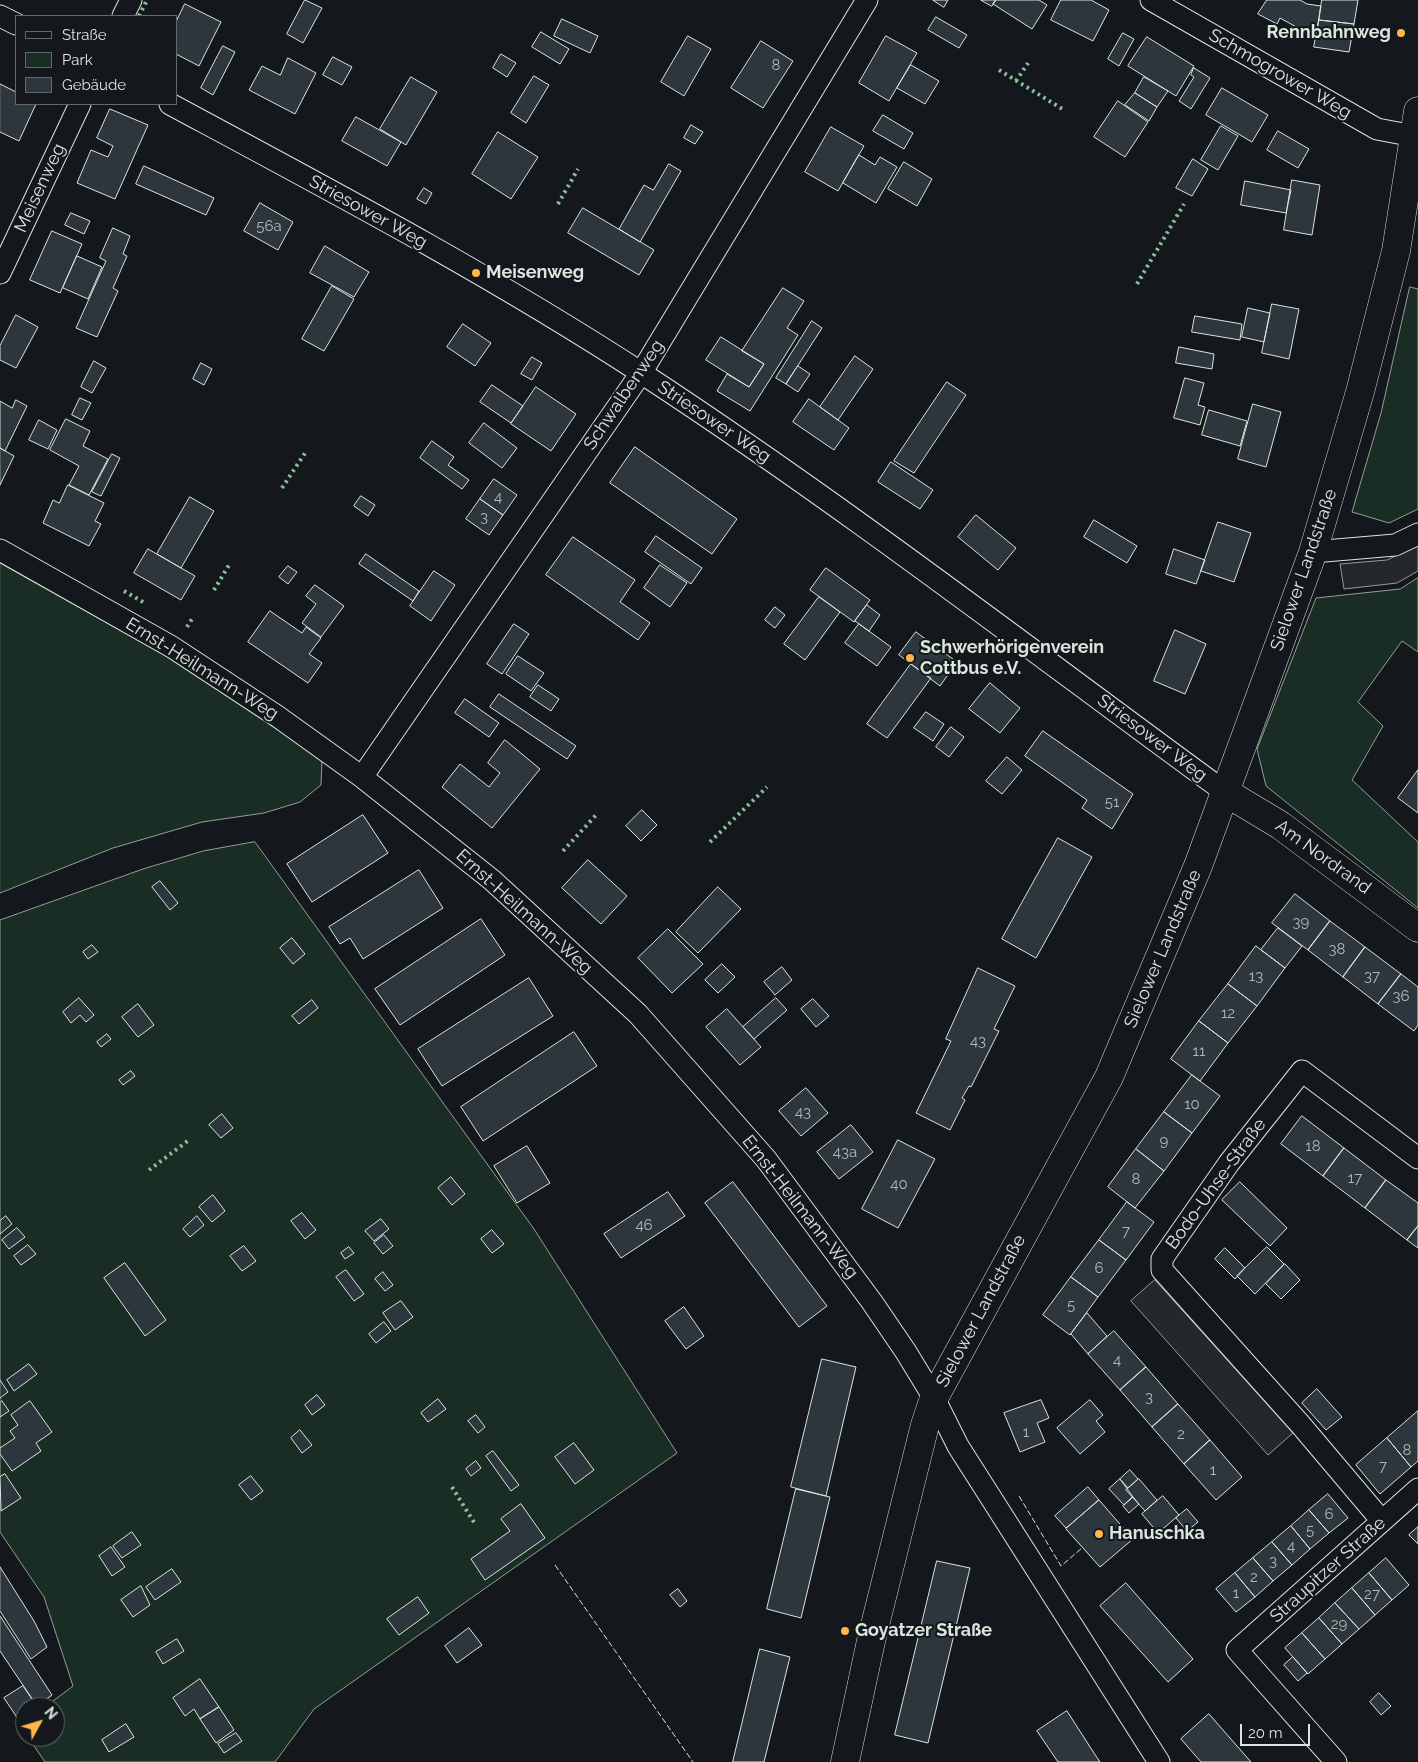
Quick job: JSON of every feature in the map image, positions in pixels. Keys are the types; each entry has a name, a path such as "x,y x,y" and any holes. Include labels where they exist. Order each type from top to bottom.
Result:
{"main road":[{"name":"Sielower Landstraße","path":"845,1762 871,1641 925,1425 934,1398 1109,1077 1198,866 1314,552 1360,392 1396,252 1416,124"},
{"name":"Am Nordrand","path":"1225,792 1280,825 1418,928"}],"street":[{"path":"124,15 131,0"},
{"name":"Schwalbenweg","path":"362,777 641,373 867,0"},
{"name":"Schmogrower Weg","path":"1151,0 1377,129 1416,124"},
{"path":"0,16 15,24"},
{"name":"Meisenweg","path":"0,273 80,105"},
{"name":"Striesower Weg","path":"172,105 407,232 641,373 824,496 1225,792"},
{"path":"1314,552 1396,545 1418,534"},
{"name":"Ernst-Heilmann-Weg","path":"0,550 172,646 277,716 362,777 492,880 638,1014 766,1159 872,1302 934,1398"},
{"name":"Bodo-Uhse-Straße","path":"1382,1521 1300,1424 1162,1270 1162,1259 1229,1163 1302,1071 1418,1158"},
{"path":"934,1398 958,1446 1159,1762"},
{"name":"Straupitzer Straße","path":"1336,1762 1237,1650 1418,1489"}],"green space":[{"path":"1410,287 1418,289 1418,509 1389,523 1352,512 1381,413"},
{"path":"0,563 164,655 322,759 321,785 300,802 264,813 202,822 113,848 0,893"},
{"path":"1418,578 1418,652 1402,641 1358,702 1383,726 1352,780 1418,842 1418,908 1266,786 1257,749 1316,598 1400,589"},
{"path":"255,842 534,1229 677,1453 314,1709 275,1762 45,1762 35,1747 65,1747 65,1697 58,1697 73,1686 44,1597 0,1532 0,920 143,869 203,851"}],"shaded area":[{"path":"1418,545 1418,571 1397,583 1344,589 1340,564 1387,560"},
{"path":"1155,1280 1293,1433 1268,1455 1131,1301"}],"building":[{"path":"305,0 322,8 303,43 287,34"},
{"path":"933,0 948,0 944,7"},
{"path":"981,0 996,0 992,6"},
{"path":"996,0 1039,0 1047,5 1032,29 993,4"},
{"path":"1061,0 1091,0 1109,10 1093,41 1051,20"},
{"path":"1267,0 1300,0 1307,4 1321,6 1317,31 1300,29 1280,18 1277,24 1258,14"},
{"path":"1322,0 1358,0 1354,24 1319,20"},
{"path":"185,4 221,22 199,66 178,55 178,18"},
{"path":"936,17 967,35 959,48 928,30"},
{"path":"562,19 598,36 590,53 554,36"},
{"path":"1319,20 1354,24 1349,52 1314,47"},
{"path":"541,32 569,49 560,64 532,47"},
{"path":"1123,33 1134,39 1119,66 1108,59"},
{"path":"688,36 711,49 684,96 661,82"},
{"path":"886,36 917,53 889,101 859,83"},
{"path":"1147,37 1194,66 1176,96 1128,66"},
{"path":"761,41 793,61 763,108 731,88"},
{"path":"223,46 235,52 213,95 201,88"},
{"path":"501,54 516,63 507,77 493,68"},
{"path":"333,57 352,67 342,85 323,75"},
{"path":"288,58 316,73 295,114 249,90 262,66 280,75"},
{"path":"911,65 939,81 925,104 897,88"},
{"path":"1194,68 1210,78 1191,109 1179,101 1194,77 1191,75"},
{"path":"534,76 549,85 526,123 511,113"},
{"path":"411,77 437,92 406,145 380,129"},
{"path":"1144,77 1168,91 1157,107 1135,93"},
{"path":"0,84 15,92 15,105 36,105 19,141 0,132"},
{"path":"1222,88 1268,115 1252,142 1206,115"},
{"path":"1135,93 1157,107 1149,121 1125,105"},
{"path":"1118,101 1148,122 1125,157 1094,137"},
{"path":"110,109 148,125 115,199 77,183 91,150 108,157 113,146 97,138"},
{"path":"883,115 913,133 904,149 873,131"},
{"path":"356,117 401,142 387,166 342,141"},
{"path":"691,125 703,132 695,144 684,138"},
{"path":"1221,126 1238,136 1218,170 1201,160"},
{"path":"831,127 864,146 838,191 805,172"},
{"path":"1278,131 1309,149 1298,168 1267,150"},
{"path":"498,132 538,157 511,199 472,174"},
{"path":"859,155 875,165 880,157 897,167 876,203 843,183"},
{"path":"1193,159 1208,169 1192,196 1176,188"},
{"path":"904,162 932,179 917,206 888,189"},
{"path":"669,164 681,171 640,242 619,229 644,185 653,190"},
{"path":"144,166 214,198 206,215 136,184"},
{"path":"1292,180 1320,185 1312,235 1284,230"},
{"path":"1245,181 1291,190 1286,213 1241,205"},
{"path":"424,188 432,193 426,204 417,199"},
{"path":"260,203 293,222 278,250 244,231"},
{"path":"583,208 654,250 639,275 568,233"},
{"path":"71,213 90,221 84,234 65,225"},
{"path":"113,228 130,236 123,254 127,256 113,288 118,291 97,337 76,328 106,261 100,258"},
{"path":"52,231 82,244 60,293 30,280"},
{"path":"325,246 369,272 354,297 310,273"},
{"path":"77,256 102,267 88,299 63,288"},
{"path":"332,286 354,299 324,351 302,339"},
{"path":"783,288 804,301 787,328 798,335 750,411 717,391 727,374 749,387 764,364 742,351"},
{"path":"1272,304 1299,309 1289,359 1262,353"},
{"path":"1248,308 1270,313 1264,342 1242,337"},
{"path":"16,315 38,327 16,368 0,360 0,346"},
{"path":"1195,316 1242,324 1240,340 1192,332"},
{"path":"812,321 822,328 786,384 776,378"},
{"path":"463,324 491,343 475,366 447,347"},
{"path":"721,337 764,364 749,387 706,360"},
{"path":"1179,347 1214,354 1212,369 1176,363"},
{"path":"855,356 873,369 838,420 820,407"},
{"path":"532,357 542,363 532,380 521,374"},
{"path":"94,361 106,368 92,393 81,387"},
{"path":"201,363 212,369 204,385 193,379"},
{"path":"798,366 810,374 798,392 786,384"},
{"path":"1185,378 1204,383 1198,405 1205,407 1200,425 1174,418"},
{"path":"947,382 966,395 914,473 894,461"},
{"path":"492,385 523,406 511,423 480,402"},
{"path":"536,387 576,414 551,451 511,424"},
{"path":"80,398 91,403 82,420 72,415"},
{"path":"809,399 849,428 834,450 793,422"},
{"path":"16,400 27,406 5,451 0,448 0,401 12,408"},
{"path":"1253,404 1281,412 1266,467 1238,459"},
{"path":"1209,410 1247,421 1240,446 1202,435"},
{"path":"66,419 90,431 83,446 108,459 89,495 69,485 79,466 50,450"},
{"path":"39,420 57,430 48,449 29,440"},
{"path":"484,423 517,448 502,468 469,443"},
{"path":"432,441 454,457 448,465 469,480 462,489 420,458"},
{"path":"635,447 737,519 712,554 610,483"},
{"path":"0,448 14,456 0,485"},
{"path":"112,454 120,458 101,496 92,492"},
{"path":"891,462 933,490 920,509 878,482"},
{"path":"494,479 517,495 503,515 480,499"},
{"path":"68,485 104,503 95,521 101,524 89,546 43,523 53,500 59,503"},
{"path":"361,496 375,505 368,516 354,506"},
{"path":"190,497 214,511 181,568 157,554"},
{"path":"480,499 503,515 489,535 466,519"},
{"path":"976,515 1016,548 998,570 958,537"},
{"path":"1094,520 1137,546 1127,563 1084,537"},
{"path":"1218,522 1251,533 1234,582 1201,571"},
{"path":"656,536 702,568 691,584 645,552"},
{"path":"573,537 635,580 620,602 650,623 638,640 546,575"},
{"path":"148,549 195,576 181,600 134,573"},
{"path":"1174,549 1205,560 1196,584 1166,574"},
{"path":"366,554 419,591 413,601 359,564"},
{"path":"660,565 687,583 670,607 644,588"},
{"path":"288,566 297,572 288,584 279,577"},
{"path":"826,568 870,600 854,622 810,590"},
{"path":"434,571 455,585 431,621 410,606"},
{"path":"315,585 344,606 321,637 302,623 316,604 306,596"},
{"path":"819,597 840,612 805,660 784,644"},
{"path":"867,605 880,615 869,631 855,621"},
{"path":"775,607 785,615 775,628 765,620"},
{"path":"270,611 302,633 306,627 321,638 309,654 322,663 308,683 248,642"},
{"path":"514,624 529,634 502,674 487,664"},
{"path":"859,624 891,647 877,666 845,643"},
{"path":"1175,630 1206,644 1185,694 1154,681"},
{"path":"916,632 957,662 940,686 899,655"},
{"path":"518,656 544,673 531,691 506,674"},
{"path":"911,664 931,678 887,738 867,724"},
{"path":"990,683 1020,708 1000,733 969,709"},
{"path":"538,685 559,699 551,711 530,697"},
{"path":"499,694 576,746 567,759 490,707"},
{"path":"465,699 499,723 489,737 455,713"},
{"path":"926,712 944,724 933,741 914,728"},
{"path":"951,727 964,737 949,757 936,747"},
{"path":"1043,731 1133,794 1112,829 1082,808 1087,800 1025,756"},
{"path":"505,740 540,769 492,828 442,787 460,764 489,787 500,773 488,763"},
{"path":"1007,757 1022,770 1002,794 986,781"},
{"path":"1418,770 1418,813 1398,798"},
{"path":"642,810 657,825 641,841 626,826"},
{"path":"363,815 388,853 312,902 287,864"},
{"path":"1058,838 1092,857 1036,958 1002,939"},
{"path":"588,860 627,896 601,924 562,888"},
{"path":"419,870 443,908 363,959 350,938 340,944 329,927"},
{"path":"160,881 178,903 170,910 152,887"},
{"path":"718,887 741,909 698,953 676,932"},
{"path":"1295,894 1330,921 1308,950 1272,923"},
{"path":"481,919 505,955 400,1025 375,989"},
{"path":"1330,921 1365,947 1343,977 1308,950"},
{"path":"1278,928 1302,946 1285,968 1261,950"},
{"path":"668,929 703,964 672,993 638,958"},
{"path":"292,938 305,954 293,964 280,948"},
{"path":"92,945 98,952 88,959 83,952"},
{"path":"1256,946 1285,968 1257,1006 1228,984"},
{"path":"1365,947 1401,974 1378,1004 1343,977"},
{"path":"722,964 735,977 718,993 705,980"},
{"path":"782,967 792,980 775,995 764,982"},
{"path":"978,968 1015,986 994,1029 999,1031 971,1087 969,1086 962,1098 965,1100 950,1130 916,1113 951,1041 946,1039"},
{"path":"1401,974 1418,987 1418,1025 1414,1031 1378,1004"},
{"path":"529,978 553,1016 442,1086 418,1049"},
{"path":"1228,984 1257,1006 1228,1043 1199,1021"},
{"path":"79,998 94,1015 86,1022 80,1015 71,1023 63,1012"},
{"path":"776,998 787,1010 754,1039 743,1027"},
{"path":"813,999 829,1016 816,1027 801,1009"},
{"path":"312,1000 318,1008 299,1024 292,1016"},
{"path":"138,1004 154,1025 138,1037 122,1017"},
{"path":"727,1009 761,1047 740,1065 706,1027"},
{"path":"1199,1021 1228,1043 1200,1081 1171,1059"},
{"path":"574,1032 597,1066 483,1141 461,1107"},
{"path":"107,1034 111,1039 101,1047 97,1042"},
{"path":"131,1071 135,1076 123,1085 119,1080"},
{"path":"1192,1075 1220,1096 1192,1133 1164,1112"},
{"path":"806,1088 828,1113 801,1136 779,1111"},
{"path":"1164,1112 1192,1133 1164,1171 1136,1149"},
{"path":"222,1114 233,1128 221,1138 209,1125"},
{"path":"1302,1116 1344,1148 1323,1176 1281,1144"},
{"path":"851,1125 873,1152 839,1179 817,1152"},
{"path":"898,1140 935,1159 898,1228 862,1209"},
{"path":"527,1146 550,1183 517,1203 494,1166"},
{"path":"1344,1148 1386,1180 1365,1208 1323,1176"},
{"path":"1136,1149 1164,1171 1135,1208 1108,1187"},
{"path":"451,1177 465,1194 452,1205 438,1188"},
{"path":"1386,1180 1418,1203 1418,1226 1407,1240 1365,1208"},
{"path":"733,1182 827,1306 799,1327 705,1203"},
{"path":"1240,1182 1287,1228 1270,1246 1222,1200"},
{"path":"668,1192 685,1216 621,1258 604,1234"},
{"path":"213,1195 225,1211 212,1222 199,1207"},
{"path":"1127,1202 1154,1222 1126,1260 1099,1240"},
{"path":"302,1213 316,1230 305,1239 291,1221"},
{"path":"6,1216 12,1224 0,1234 0,1221"},
{"path":"197,1216 204,1225 190,1237 183,1229"},
{"path":"381,1219 389,1229 374,1241 365,1231"},
{"path":"1418,1226 1418,1248 1407,1240"},
{"path":"17,1228 25,1237 9,1249 2,1240"},
{"path":"492,1230 504,1244 492,1253 481,1239"},
{"path":"384,1235 393,1246 383,1254 374,1243"},
{"path":"1099,1240 1126,1260 1098,1297 1071,1277"},
{"path":"28,1245 36,1254 21,1265 14,1256"},
{"path":"244,1246 256,1261 242,1271 230,1256"},
{"path":"349,1247 354,1253 345,1259 341,1253"},
{"path":"1267,1247 1284,1264 1255,1294 1237,1276"},
{"path":"1225,1248 1245,1268 1235,1279 1215,1259"},
{"path":"125,1263 166,1320 145,1336 104,1278"},
{"path":"1285,1264 1300,1280 1281,1299 1266,1284"},
{"path":"346,1270 364,1294 354,1301 336,1277"},
{"path":"383,1272 393,1285 385,1291 375,1279"},
{"path":"1071,1277 1098,1297 1070,1335 1043,1315"},
{"path":"401,1301 413,1317 395,1330 383,1313"},
{"path":"684,1307 704,1336 686,1349 665,1321"},
{"path":"1087,1313 1107,1336 1088,1354 1071,1334"},
{"path":"384,1322 391,1331 376,1343 369,1334"},
{"path":"1114,1331 1146,1367 1120,1390 1088,1354"},
{"path":"822,1359 856,1367 826,1496 791,1487"},
{"path":"29,1364 37,1374 14,1391 7,1380"},
{"path":"1146,1367 1178,1404 1152,1427 1120,1390"},
{"path":"0,1380 8,1392 0,1398"},
{"path":"1317,1389 1342,1417 1326,1430 1302,1403"},
{"path":"317,1395 325,1405 312,1415 305,1405"},
{"path":"438,1399 446,1409 428,1422 421,1413"},
{"path":"1041,1400 1049,1418 1037,1423 1045,1442 1020,1452 1004,1413"},
{"path":"1090,1400 1103,1415 1096,1421 1105,1432 1080,1454 1057,1428"},
{"path":"2,1401 9,1411 0,1417 0,1403"},
{"path":"30,1401 52,1432 36,1443 41,1451 12,1471 0,1454 0,1448 15,1438 10,1431 18,1425 11,1415"},
{"path":"1178,1404 1210,1440 1184,1464 1152,1427"},
{"path":"1418,1411 1418,1461 1411,1467 1387,1438"},
{"path":"476,1415 485,1427 478,1433 468,1421"},
{"path":"300,1430 312,1445 302,1453 291,1438"},
{"path":"1387,1438 1411,1467 1380,1494 1356,1465"},
{"path":"1210,1440 1242,1477 1216,1500 1184,1464"},
{"path":"574,1443 594,1470 575,1484 555,1457"},
{"path":"493,1451 519,1485 511,1491 486,1456"},
{"path":"476,1461 481,1468 471,1476 466,1469"},
{"path":"1130,1470 1138,1479 1128,1488 1120,1479"},
{"path":"5,1474 21,1498 1,1511 0,1477"},
{"path":"251,1476 263,1491 251,1500 239,1485"},
{"path":"1120,1479 1133,1497 1124,1505 1109,1489"},
{"path":"1139,1479 1157,1500 1145,1511 1126,1490"},
{"path":"1088,1487 1099,1500 1066,1528 1055,1516"},
{"path":"796,1489 830,1497 801,1618 767,1609"},
{"path":"1328,1494 1348,1518 1329,1533 1309,1510"},
{"path":"1163,1496 1179,1515 1158,1533 1142,1514"},
{"path":"1133,1497 1139,1504 1129,1513 1123,1506"},
{"name":"Hanuschka","path":"1099,1500 1133,1539 1100,1567 1066,1529"},
{"path":"521,1504 545,1538 485,1580 471,1559 510,1531 501,1519"},
{"path":"1187,1509 1198,1522 1187,1531 1176,1518"},
{"path":"1309,1510 1329,1533 1310,1549 1291,1526"},
{"path":"1291,1526 1310,1549 1292,1565 1272,1542"},
{"path":"1418,1527 1418,1544 1409,1535"},
{"path":"132,1532 141,1545 122,1558 113,1546"},
{"path":"1272,1542 1292,1565 1273,1581 1253,1558"},
{"path":"111,1547 125,1567 112,1576 99,1556"},
{"path":"1253,1558 1273,1581 1255,1597 1235,1573"},
{"path":"1386,1558 1409,1585 1392,1600 1369,1573"},
{"path":"937,1561 970,1568 928,1743 895,1735"},
{"path":"0,1567 34,1621 47,1647 31,1659 0,1611"},
{"path":"172,1569 181,1582 155,1600 146,1587"},
{"path":"1235,1573 1255,1597 1236,1612 1216,1589"},
{"path":"1369,1573 1392,1600 1375,1615 1352,1588"},
{"path":"1126,1583 1193,1659 1168,1682 1100,1606"},
{"path":"141,1586 150,1605 133,1617 121,1600"},
{"path":"1352,1588 1375,1615 1359,1629 1335,1603"},
{"path":"678,1589 687,1601 680,1607 670,1595"},
{"path":"418,1597 429,1613 399,1635 387,1619"},
{"path":"1335,1603 1359,1629 1342,1644 1319,1618"},
{"path":"0,1616 52,1695 49,1697 31,1697 0,1651"},
{"path":"1319,1618 1342,1644 1325,1659 1302,1633"},
{"path":"469,1628 482,1645 457,1663 445,1646"},
{"path":"1302,1633 1325,1659 1308,1674 1285,1648"},
{"path":"177,1639 184,1651 163,1664 156,1652"},
{"path":"760,1649 790,1657 764,1762 733,1762"},
{"path":"1293,1657 1307,1673 1298,1681 1284,1665"},
{"path":"200,1679 219,1707 200,1719 194,1709 185,1716 173,1698"},
{"path":"23,1686 31,1697 15,1697 15,1714 4,1698"},
{"path":"1379,1693 1391,1706 1381,1715 1370,1702"},
{"path":"219,1707 234,1730 216,1743 200,1719"},
{"path":"1067,1711 1100,1762 1058,1762 1037,1731"},
{"path":"1209,1714 1251,1762 1201,1762 1181,1739"},
{"path":"126,1724 134,1737 109,1752 102,1740"},
{"path":"236,1733 242,1741 224,1753 218,1744"}],"hedge":[{"path":"140,15 147,0"},
{"path":"1016,81 1028,63"},
{"path":"999,70 1064,110"},
{"path":"558,204 578,169"},
{"path":"1137,284 1184,204"},
{"path":"282,488 307,450"},
{"path":"214,590 229,565"},
{"path":"124,591 145,603"},
{"path":"187,627 192,619"},
{"path":"710,842 767,787"},
{"path":"563,851 597,814"},
{"path":"149,1170 189,1140"},
{"path":"452,1487 475,1524"}],"fence":[{"path":"1019,1496 1061,1566 1082,1548"},
{"path":"555,1565 693,1762"}],"place":[{"name":"Rennbahnweg","path":"1401,33"},
{"name":"Meisenweg","path":"476,273"},
{"name":"Schwerhörigenverein Cottbus e.V.","path":"910,658"},
{"name":"Hanuschka","path":"1099,1534"},
{"name":"Goyatzer Straße","path":"845,1631"}]}
